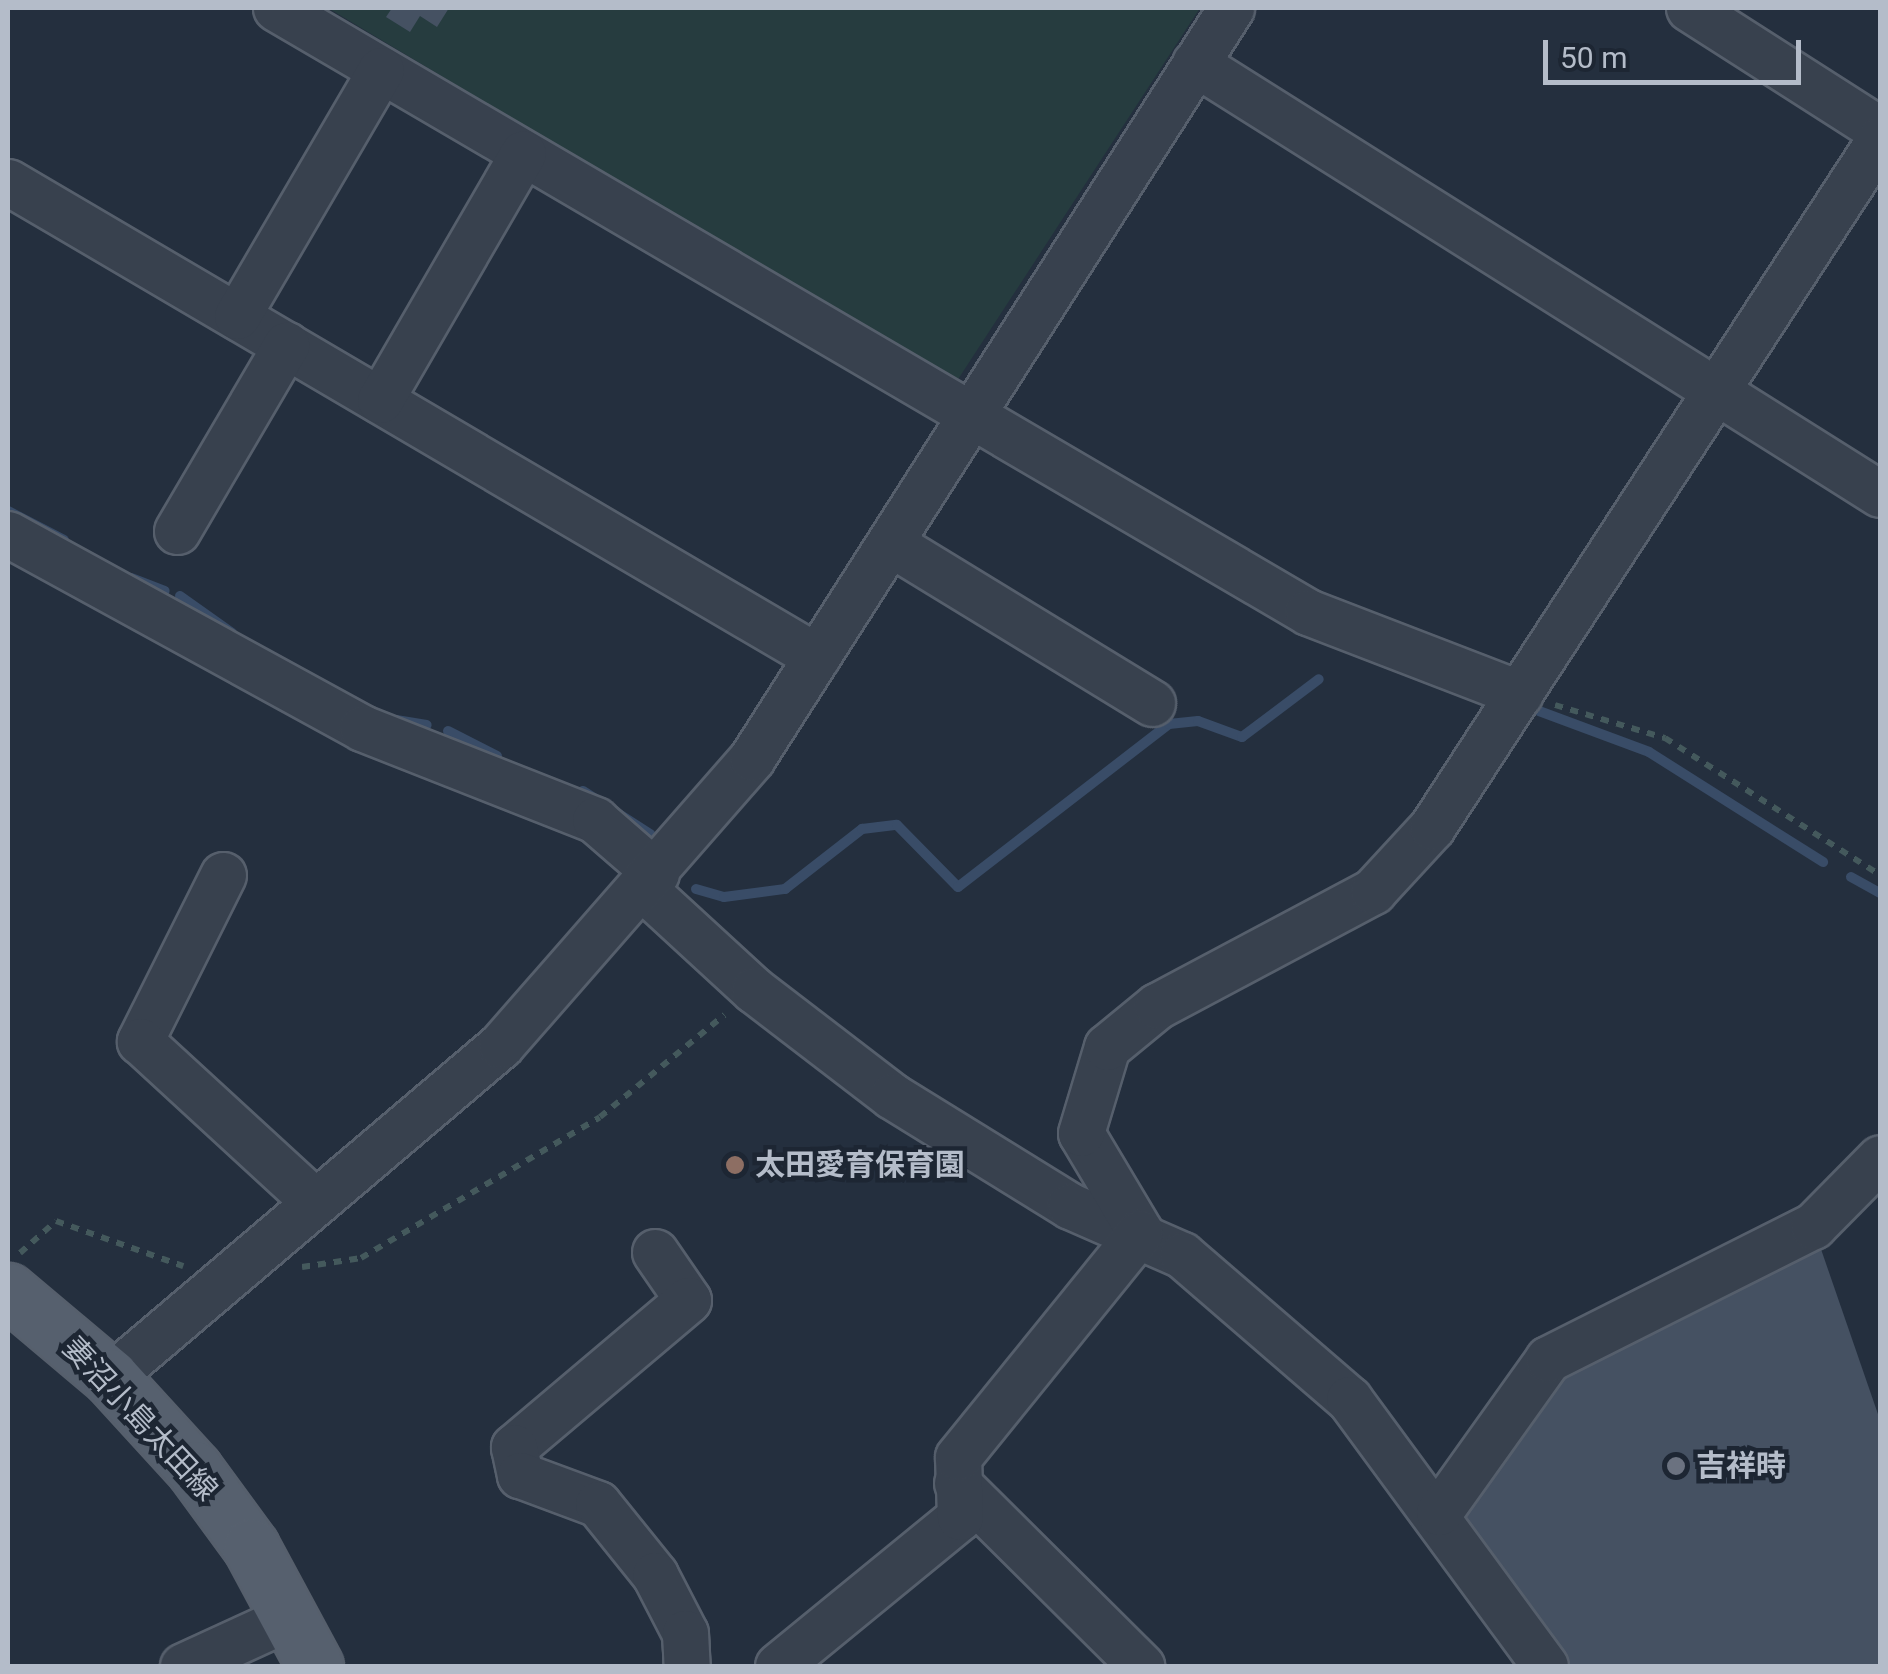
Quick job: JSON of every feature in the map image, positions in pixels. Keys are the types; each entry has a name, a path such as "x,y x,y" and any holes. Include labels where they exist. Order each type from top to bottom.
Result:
{"main road":[{"name":"妻沼小島太田線","path":"8,1292 110,1377 194,1468 290,1617 315,1666"}],"street":[{"path":"276,8 1308,612 1520,694"},
{"path":"110,1377 313,1200 501,1045 650,881 752,758 1231,8"},
{"path":"1689,8 1880,130"},
{"path":"1196,63 1880,494"},
{"path":"237,316 381,70"},
{"path":"1140,1232 1081,1132 1107,1048 1158,1006 1373,890 1432,827 1719,394 1880,139"},
{"path":"380,400 523,153"},
{"path":"8,182 817,657"},
{"path":"177,531 286,345"},
{"path":"8,534 362,728 594,820 754,990 892,1096 1070,1206 1140,1232 1182,1255 1349,1399 1439,1512 1545,1666"},
{"path":"890,542 1152,704"},
{"path":"222,874 140,1041 313,1200"},
{"path":"1439,1512 1548,1358 1812,1226 1880,1158"},
{"path":"778,1666 960,1516 958,1458 1140,1232"},
{"path":"655,1252 688,1300 514,1447 520,1476 598,1504 655,1575 684,1633 688,1666"},
{"path":"957,1483 1141,1666"},
{"path":"183,1666 290,1617"}],"path":[{"path":"1520,694 1665,738 1880,875"}],"green space":[{"path":"328,8 1200,8 955,384"}],"building":[{"path":"392,8 449,8 437,27 420,16 410,32 386,17"},
{"name":"吉祥時","path":"1813,1226 1880,1420 1880,1666 1545,1666 1439,1512 1548,1359"}],"waterway":[{"path":"8,511 64,540"},
{"path":"131,578 165,591"},
{"path":"180,596 232,633"},
{"path":"696,889 724,897 785,889 862,829 897,825 958,887 1169,724 1198,721 1242,737 1319,679"},
{"path":"1539,711 1649,752 1823,862"},
{"path":"396,720 427,725"},
{"path":"448,731 497,756"},
{"path":"583,791 650,834"},
{"path":"1851,877 1880,893"}],"place":[{"name":"太田愛育保育園","path":"735,1165"},
{"name":"吉祥時","path":"1676,1466"}]}
